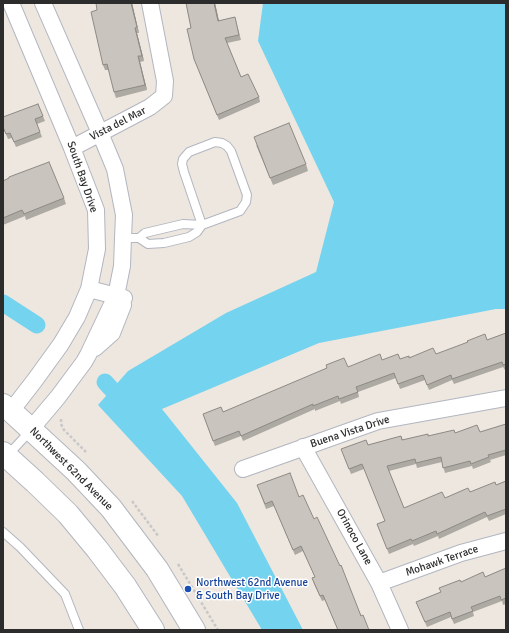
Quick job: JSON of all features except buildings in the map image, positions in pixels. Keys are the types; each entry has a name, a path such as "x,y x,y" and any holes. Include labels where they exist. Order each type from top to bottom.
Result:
{"street":[{"name":"South Bay Drive","path":"7,410 35,380 61,344 77,317 89,289 97,249 96,210 72,148 11,3"},
{"path":"31,429 58,397 84,362 120,297 124,215 115,170 43,3"},
{"name":"Vista del Mar","path":"72,148 150,107 164,96 165,81 150,3"},
{"path":"97,236 123,238"},
{"path":"89,289 120,297"},
{"name":"Buena Vista Drive","path":"244,469 378,421 506,398"},
{"name":"Northwest 62nd Avenue","path":"7,410 31,429 76,471 111,508 157,569 194,630"},
{"name":"Orinoco Lane","path":"303,447 379,583 400,630"},
{"path":"4,456 35,482 68,514 125,586 153,630"},
{"name":"Mohawk Terrace","path":"379,583 461,553 506,541"}],"lane":[{"path":"139,238 145,233 183,224 202,225 240,212 246,202 247,194 231,151 222,143 215,142 189,152 183,159 182,164 184,172 202,225"},
{"path":"123,238 139,238 148,244 164,243 189,237 197,232 202,225"},
{"path":"4,456 31,429"},
{"path":"3,532 20,547 65,594 79,630"}],"path":[{"path":"64,414 61,418 61,424 64,430 92,458"},
{"path":"130,500 162,542"},
{"path":"175,560 218,630"}],"water":[{"path":"263,3 506,3 506,309 496,309 319,343 162,409 237,503 303,630 262,630 182,496 98,405 128,371 226,313 316,272 334,202 258,41"}],"waterway":[{"path":"3,303 37,325"},
{"path":"105,382 127,406"}],"place":[{"name":"Northwest 62nd Avenue & South Bay Drive","path":"188,589"}]}
